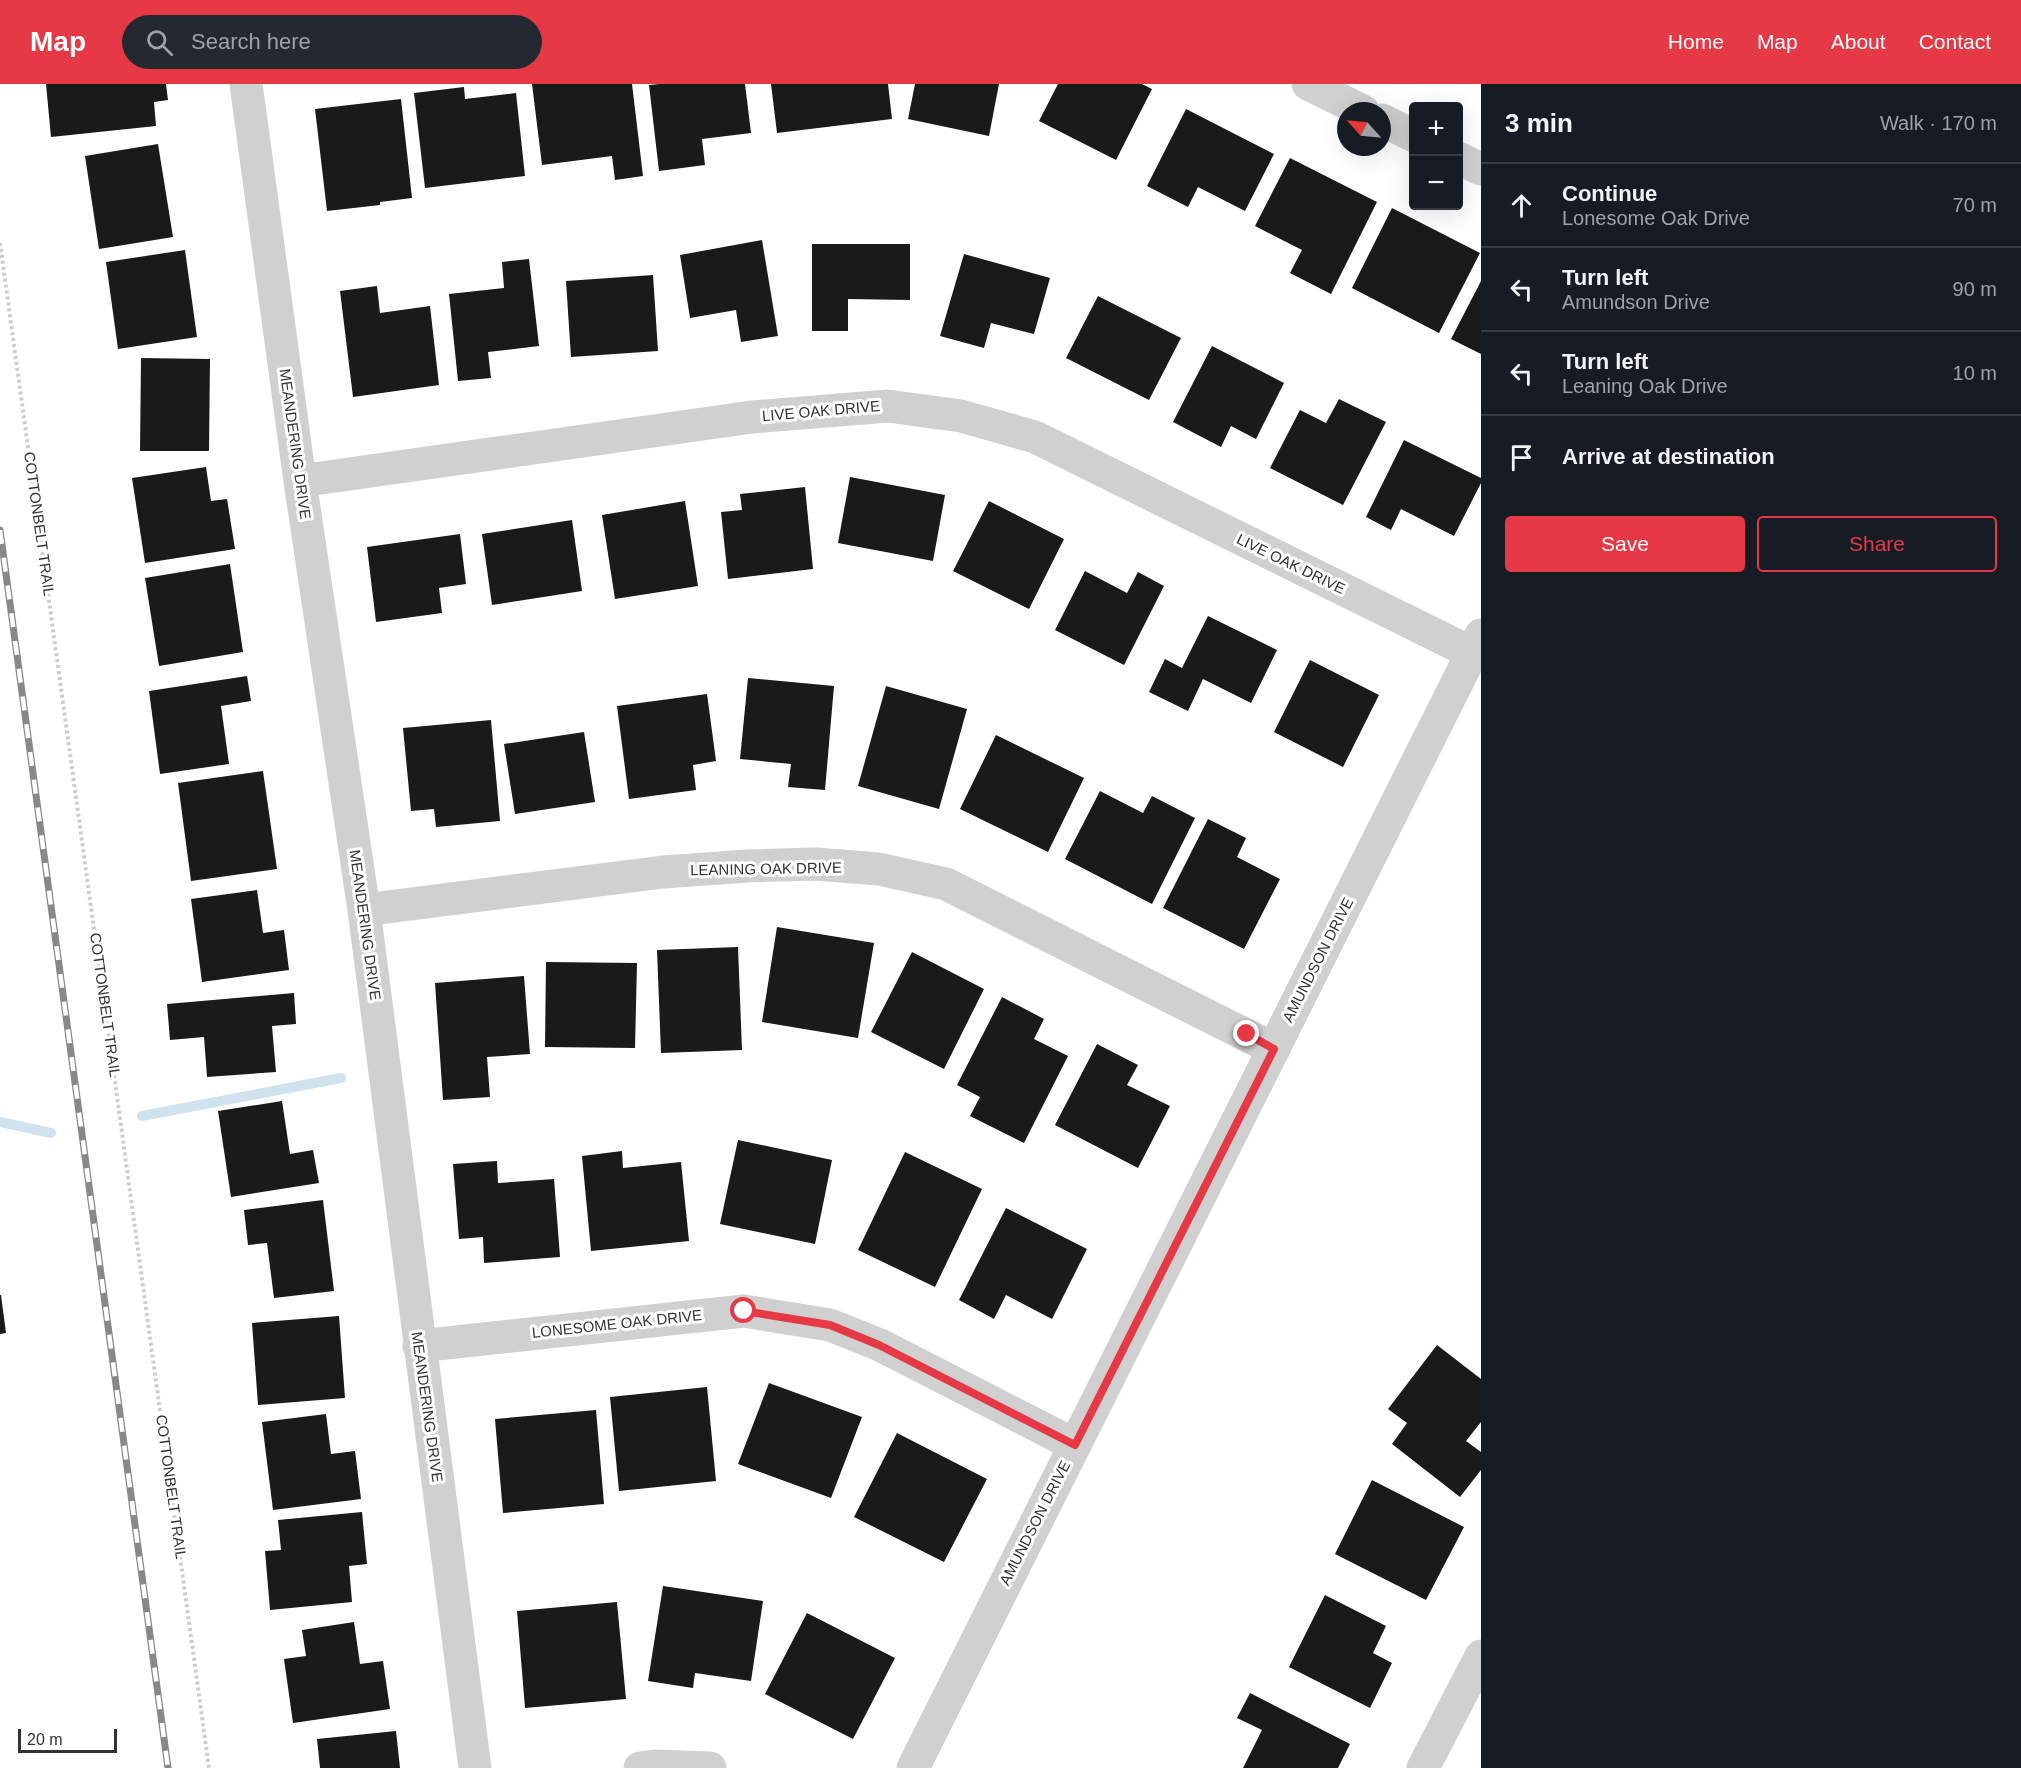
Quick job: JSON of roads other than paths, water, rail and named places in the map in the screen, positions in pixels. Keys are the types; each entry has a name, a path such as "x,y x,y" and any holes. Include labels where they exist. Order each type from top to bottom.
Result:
{"street":[{"name":"MEANDERING DRIVE","path":"246,84 300,481 364,910 475,1768"},
{"path":"1308,84 1345,102"},
{"path":"1391,125 1409,134"},
{"path":"1463,160 1481,169"},
{"name":"LIVE OAK DRIVE","path":"300,481 752,417 888,406 961,416 1035,437 1477,644"},
{"name":"AMUNDSON DRIVE","path":"913,1768 1477,644"},
{"name":"LEANING OAK DRIVE","path":"364,910 663,872 815,864 879,869 946,884 1274,1049"},
{"name":"LONESOME OAK DRIVE","path":"419,1346 744,1311 830,1325 879,1345 1075,1445"},
{"path":"1423,1768 1481,1656"},
{"path":"640,1768 654,1766 710,1768"}],"waterway":[{"path":"142,1116 341,1078"},
{"path":"0,1122 51,1133"}],"railway":[{"path":"0,530 168,1768"}]}
